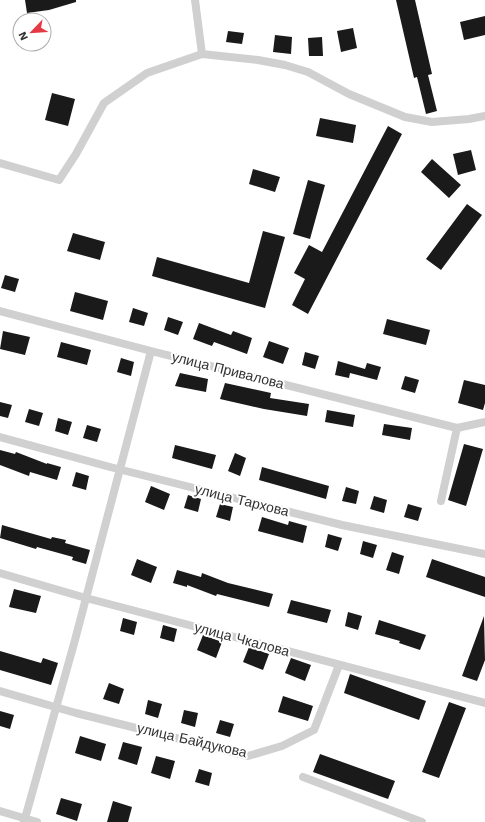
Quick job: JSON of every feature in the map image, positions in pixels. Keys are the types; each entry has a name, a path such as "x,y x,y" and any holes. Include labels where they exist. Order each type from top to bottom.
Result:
{"street":[{"path":"195,0 202,54"},
{"path":"0,163 59,180 76,154 104,103 147,73 202,54 258,60 285,65 308,72 349,94 405,117 432,122 485,116"},
{"name":"улица Привалова","path":"0,311 151,351 457,428"},
{"path":"24,820 86,598 151,351"},
{"path":"441,501 457,428 485,422"},
{"name":"улица Тархова","path":"0,437 342,525 485,554"},
{"name":"улица Чкалова","path":"0,573 86,598 485,703"},
{"name":"улица Байдукова","path":"0,691 56,707 248,756 282,746 314,730 339,665"},
{"path":"303,777 422,822"},
{"path":"0,811 24,820 37,822"}],"building":[{"path":"25,0 76,0 76,2 49,10 27,12"},
{"path":"396,0 415,0 432,74 428,75 437,111 426,114 417,77 414,78"},
{"path":"485,16 485,35 464,40 460,22"},
{"path":"353,28 357,48 341,52 337,31"},
{"path":"228,31 244,33 242,44 226,42"},
{"path":"275,35 292,37 291,54 273,52"},
{"path":"322,37 323,56 309,56 308,38"},
{"path":"52,93 75,99 68,126 45,120"},
{"path":"320,118 356,125 353,143 316,136"},
{"path":"388,126 402,134 308,314 292,305 305,279 294,273 309,245 322,252"},
{"path":"471,150 476,170 458,175 453,154"},
{"path":"432,159 461,185 449,198 421,172"},
{"path":"253,169 280,177 275,192 249,184"},
{"path":"308,180 325,185 310,239 293,234"},
{"path":"467,204 482,215 441,270 426,259"},
{"path":"263,231 285,237 265,308 152,276 157,257 249,283"},
{"path":"73,233 105,242 100,260 67,251"},
{"path":"5,275 19,279 15,292 1,288"},
{"path":"75,292 108,301 103,320 70,311"},
{"path":"133,308 148,313 144,326 129,322"},
{"path":"168,317 183,322 178,335 164,330"},
{"path":"387,319 430,330 426,345 383,334"},
{"path":"199,323 231,335 233,331 252,338 247,354 214,342 212,346 193,339"},
{"path":"3,331 30,337 25,355 0,349"},
{"path":"269,341 289,348 283,364 263,357"},
{"path":"61,342 91,350 87,365 57,357"},
{"path":"305,352 319,356 315,369 302,365"},
{"path":"121,358 134,362 131,376 117,372"},
{"path":"338,361 365,369 367,363 381,367 377,380 350,373 349,378 335,375"},
{"path":"180,373 208,379 206,392 175,386"},
{"path":"405,376 419,380 415,393 401,389"},
{"path":"464,380 485,385 485,403 483,410 458,403"},
{"path":"225,383 271,393 270,398 309,404 307,416 264,409 220,399"},
{"path":"0,402 12,405 8,418 0,416"},
{"path":"29,409 43,413 39,426 25,422"},
{"path":"327,410 355,415 353,427 325,422"},
{"path":"58,418 72,422 68,435 55,431"},
{"path":"384,424 412,428 410,440 382,435"},
{"path":"87,425 101,429 97,442 83,438"},
{"path":"464,444 483,449 466,506 448,500"},
{"path":"175,445 216,455 212,469 172,458"},
{"path":"0,450 15,454 16,452 47,464 61,467 57,480 30,472 29,476 0,465"},
{"path":"235,453 246,458 240,476 228,471"},
{"path":"262,467 329,486 326,499 259,480"},
{"path":"76,472 89,476 86,490 72,486"},
{"path":"151,486 170,494 164,510 145,502"},
{"path":"346,487 359,491 356,504 342,501"},
{"path":"188,495 201,499 198,512 184,508"},
{"path":"374,496 387,500 384,513 370,509"},
{"path":"220,504 233,507 230,521 216,517"},
{"path":"408,504 422,508 418,521 404,517"},
{"path":"262,517 288,525 289,521 307,526 303,543 258,531"},
{"path":"2,525 51,539 52,537 66,540 65,543 90,550 86,564 72,560 73,557 37,547 36,549 0,538"},
{"path":"328,534 342,538 338,551 325,547"},
{"path":"363,541 377,545 373,558 360,554"},
{"path":"392,552 404,556 399,574 386,570"},
{"path":"137,559 157,567 151,583 131,575"},
{"path":"432,559 485,577 485,597 426,577"},
{"path":"177,570 201,577 202,573 228,583 273,594 269,607 217,594 216,596 187,585 187,587 173,583"},
{"path":"14,589 41,596 36,613 9,607"},
{"path":"291,600 331,610 327,623 287,613"},
{"path":"348,612 362,616 358,630 345,626"},
{"path":"484,616 485,660 477,681 462,676"},
{"path":"123,618 137,622 134,635 120,631"},
{"path":"379,620 426,635 420,650 399,643 400,641 375,634"},
{"path":"163,625 177,629 174,642 160,638"},
{"path":"203,635 222,642 216,658 197,650"},
{"path":"249,647 269,654 263,670 243,662"},
{"path":"0,651 41,663 43,658 58,663 51,685 0,670"},
{"path":"291,658 311,665 305,681 285,673"},
{"path":"350,674 426,701 419,720 344,693"},
{"path":"109,683 124,689 119,704 103,699"},
{"path":"283,696 313,706 308,721 278,712"},
{"path":"148,700 162,704 158,718 145,714"},
{"path":"449,702 466,708 439,778 422,772"},
{"path":"184,710 198,713 195,727 181,723"},
{"path":"0,711 14,715 10,729 0,726"},
{"path":"220,720 234,724 230,737 216,733"},
{"path":"80,736 106,744 101,761 75,753"},
{"path":"123,742 142,747 137,765 118,759"},
{"path":"320,754 395,781 388,799 313,772"},
{"path":"156,756 175,761 170,779 151,773"},
{"path":"199,769 212,773 209,786 195,782"},
{"path":"61,798 82,804 77,821 56,814"},
{"path":"113,801 132,807 128,822 107,822"}]}
